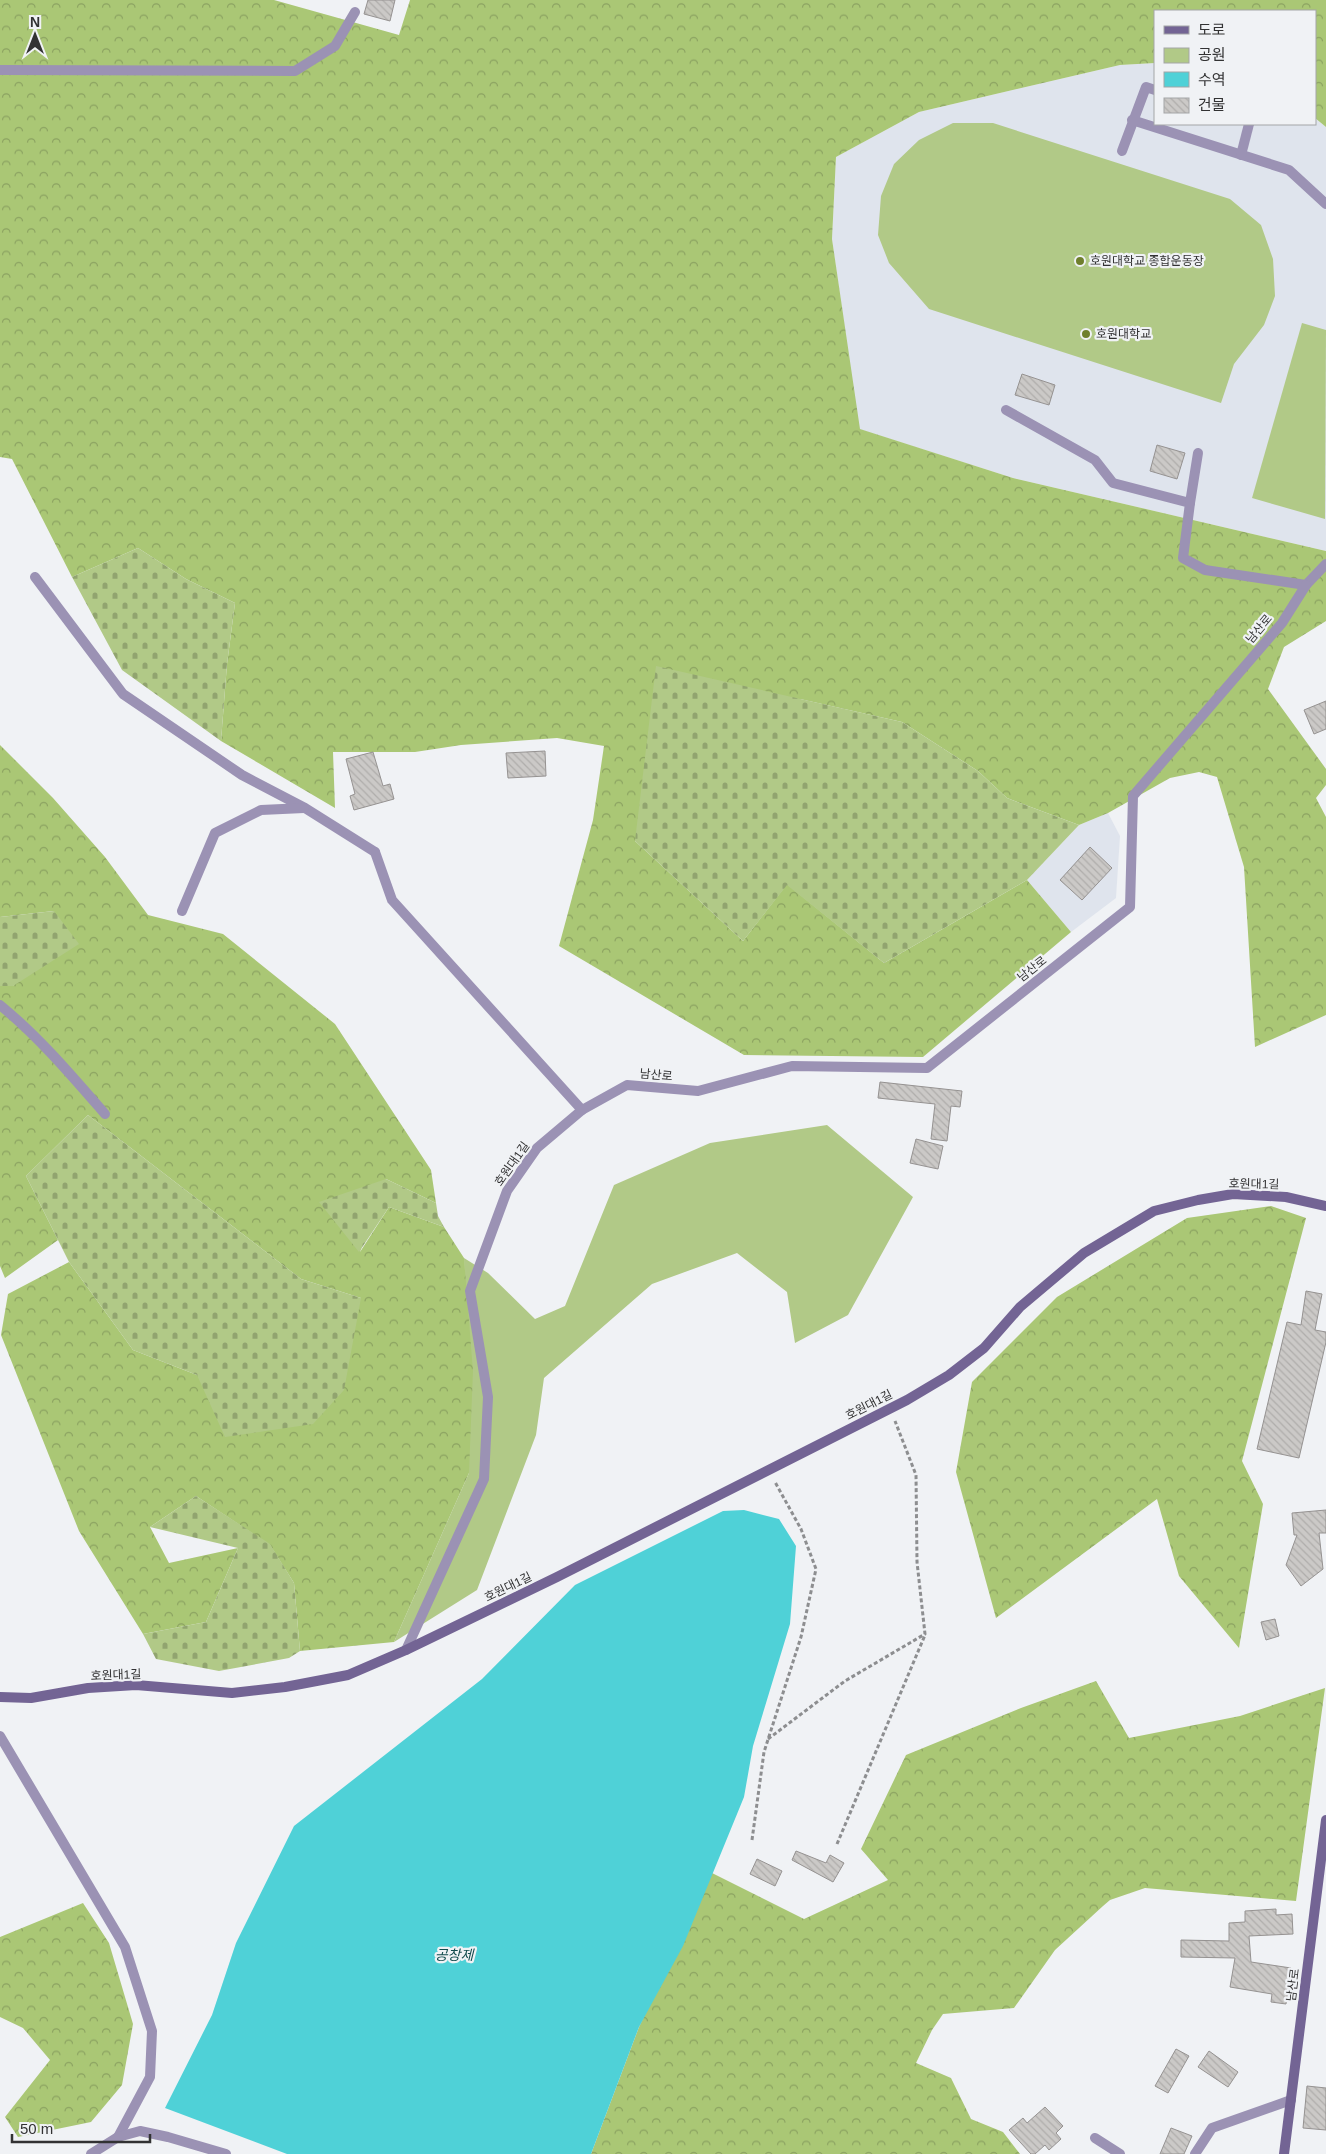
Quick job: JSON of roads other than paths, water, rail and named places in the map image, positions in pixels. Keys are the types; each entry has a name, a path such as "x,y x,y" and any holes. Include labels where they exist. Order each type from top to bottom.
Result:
{"street":[{"path":"0,70 294,71 335,46 355,12"},
{"path":"1122,151 1132,120 1146,87 1154,90"},
{"path":"1132,120 1290,170 1326,204"},
{"path":"1242,155 1249,125"},
{"path":"1006,410 1096,460 1113,483 1190,503"},
{"path":"1198,453 1183,558 1205,570 1306,585 1326,564"},
{"path":"35,577 123,694 242,775 305,808 375,852 392,900 582,1110"},
{"name":"남산로","path":"582,1110 627,1085 698,1091 792,1066 927,1068 1130,907 1132,796 1282,623 1306,585"},
{"path":"182,911 216,833 261,810 305,808"},
{"path":"0,1005 17,1018 64,1066 105,1114"},
{"name":"호원대1길","path":"406,1650 484,1479 488,1397 470,1291 507,1191 537,1148 582,1110"},
{"name":"호원대1길","path":"0,1697 31,1698 88,1688 136,1686 232,1692 285,1687 348,1675 406,1650 557,1578 890,1409 949,1375 984,1348 1020,1307 1084,1253 1154,1211 1233,1194 1286,1198 1326,1206"},
{"path":"0,1736 125,1947 152,2031 150,2077 118,2137"},
{"name":"남산로","path":"1284,2154 1326,1820"},
{"path":"1195,2154 1212,2128 1291,2100"},
{"path":"91,2154 118,2137 140,2131 226,2154"},
{"path":"1096,2138 1120,2154"}],"water":[{"name":"공창제","path":"744,1510 779,1519 796,1546 790,1624 753,1746 744,1797 683,1946 639,2027 591,2154 287,2154 165,2108 212,2015 236,1943 294,1826 482,1679 575,1585 723,1511"}],"place":[{"name":"호원대학교 종합운동장","path":"1080,261"},
{"name":"호원대학교","path":"1086,334"}]}
